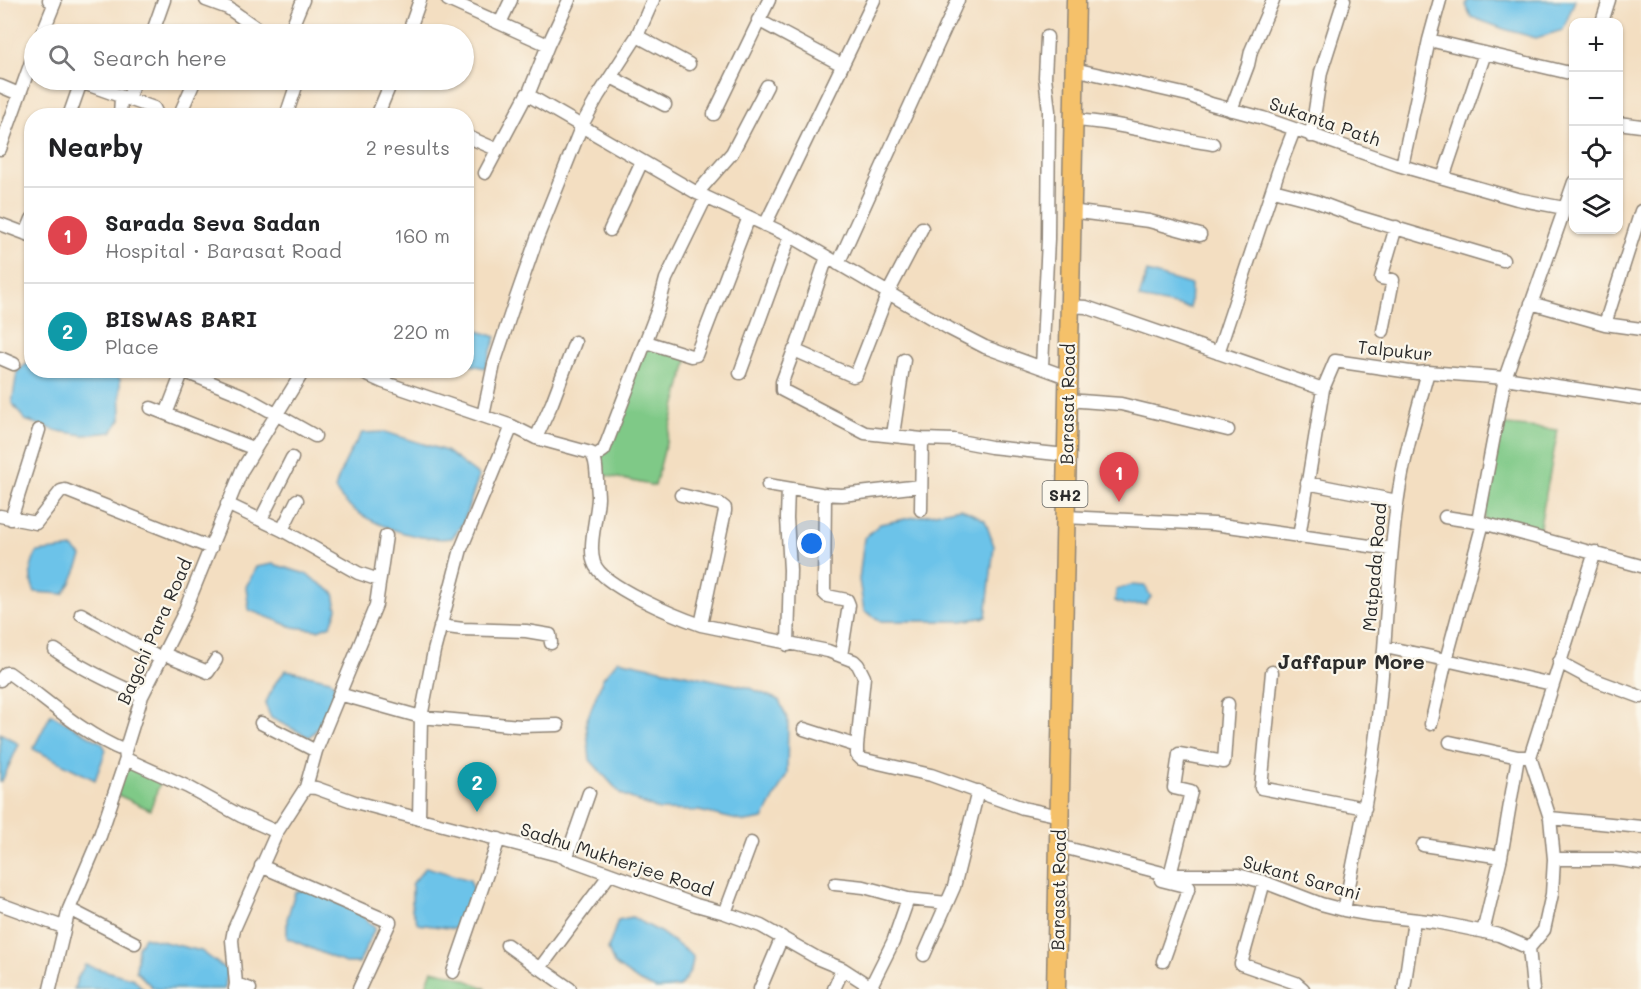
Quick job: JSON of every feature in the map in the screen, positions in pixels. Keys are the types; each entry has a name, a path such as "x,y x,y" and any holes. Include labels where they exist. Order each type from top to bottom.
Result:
{"main road":[{"name":"Barasat Road","path":"1056,989 1068,306 1076,0"}],"street":[{"path":"46,24 55,2 49,0"},
{"path":"156,24 164,0"},
{"path":"206,0 228,8 251,24"},
{"path":"293,24 303,0"},
{"path":"412,24 420,0"},
{"path":"448,0 548,45"},
{"path":"500,23 511,0"},
{"path":"485,173 527,94 568,0"},
{"path":"483,416 494,364 514,304 537,238 582,125 637,36 654,0"},
{"path":"714,114 769,0"},
{"path":"765,225 874,0"},
{"path":"958,0 833,261 794,350 781,387 783,393 865,433 954,440 991,447 1066,455"},
{"path":"1231,110 1251,51 1273,0"},
{"path":"1311,136 1321,72 1344,0"},
{"path":"1402,166 1440,0"},
{"path":"1603,18 1609,0"},
{"path":"758,20 842,65"},
{"path":"637,36 689,63"},
{"path":"1042,367 1048,239 1049,111 1045,77 1047,38"},
{"path":"1430,40 1569,73"},
{"path":"1443,178 1485,53"},
{"name":"Sukanta Path","path":"1074,69 1188,95 1402,166 1516,199 1564,208"},
{"path":"611,77 665,105"},
{"path":"0,149 24,84"},
{"path":"0,86 20,94"},
{"path":"594,457 604,450 658,309 666,279 701,195 732,153 767,86"},
{"path":"71,108 76,90"},
{"path":"112,90 125,98 154,108"},
{"path":"122,108 129,90"},
{"path":"183,108 191,90"},
{"path":"289,108 295,90"},
{"path":"380,108 388,90"},
{"path":"527,94 701,195 790,236 985,347 1067,377"},
{"path":"1072,120 1104,122 1213,144"},
{"path":"1623,124 1641,126"},
{"path":"1218,353 1294,130"},
{"path":"474,140 498,150"},
{"path":"610,230 642,162"},
{"path":"1273,190 1503,260"},
{"path":"1431,724 1481,522 1505,378 1569,195"},
{"path":"1070,211 1149,220 1200,236"},
{"path":"1605,324 1641,211"},
{"path":"646,342 691,356 696,355 749,217"},
{"path":"0,224 24,233"},
{"path":"1383,331 1393,280 1381,278 1396,227"},
{"path":"795,351 855,376 888,293 922,228"},
{"path":"740,373 790,236"},
{"path":"1531,303 1605,324 1641,329"},
{"path":"1068,306 1086,307 1323,389 1299,537"},
{"path":"536,438 575,342"},
{"path":"0,358 14,364"},
{"path":"894,435 904,360"},
{"name":"Talpukur","path":"1323,389 1335,361 1417,373 1505,378 1641,399"},
{"name":"Matpada Road","path":"1344,910 1365,808 1374,749 1397,501 1412,429 1428,372"},
{"path":"166,414 180,378"},
{"path":"200,378 242,395 315,436"},
{"name":"Bagchi Para Road","path":"50,989 63,927 100,836 142,696 163,656 211,548 242,470 299,378"},
{"path":"374,378 512,426 536,438 591,453 594,457 598,498 592,550 593,563 599,572 615,585 660,608 701,625 788,645 828,651 858,665 864,677 857,746 857,755 861,759 930,775 1023,808 1060,816"},
{"path":"1067,400 1121,404 1228,430"},
{"path":"151,408 255,449"},
{"path":"419,819 421,717 440,626 461,549 512,426"},
{"path":"39,430 5,518 36,523 60,491 65,490 211,548"},
{"path":"921,510 922,439"},
{"path":"261,519 292,458"},
{"path":"1308,483 1397,501"},
{"path":"768,485 825,494 863,493 920,486"},
{"path":"788,489 786,518 790,570 788,645"},
{"path":"825,494 824,593 827,596 847,600 849,605 841,656"},
{"path":"681,495 720,504 725,508 715,566 701,625"},
{"path":"282,530 297,500"},
{"path":"227,504 282,530 358,573 379,580"},
{"path":"1064,516 1214,524 1391,549"},
{"path":"1445,517 1481,522 1641,566"},
{"path":"250,989 235,987 232,940 234,929 277,832 304,789 316,751 376,606 386,537"},
{"path":"1483,932 1524,757 1552,684 1595,552"},
{"path":"81,614 163,656 208,672 216,660"},
{"path":"440,626 472,630 526,631 550,635 551,644"},
{"path":"1385,647 1552,684"},
{"path":"55,650 112,684 142,696"},
{"path":"1559,662 1587,677 1641,698"},
{"path":"1272,672 1260,788 1365,808"},
{"path":"0,680 6,673 9,673 67,718 125,755 241,816 277,832"},
{"path":"339,694 421,717 520,726 558,725"},
{"path":"1163,961 1189,887 1158,879 1165,873 1191,792 1174,788 1179,754 1224,762 1228,704"},
{"path":"261,723 316,751"},
{"path":"804,729 857,746"},
{"path":"1450,742 1524,757"},
{"path":"1524,757 1550,818 1554,859 1552,894 1544,930 1528,948 1533,989"},
{"name":"Sadhu Mukherjee Road","path":"304,789 315,788 355,802 499,839 566,859 725,913 761,926 819,959 843,969 872,987"},
{"path":"924,956 954,887 978,792"},
{"path":"566,859 589,793"},
{"path":"1550,818 1641,827"},
{"path":"453,972 499,839"},
{"path":"725,913 751,843"},
{"path":"1423,845 1500,857"},
{"name":"Sukant Sarani","path":"1059,846 1165,873 1238,875 1344,910 1436,922 1499,935 1528,948"},
{"path":"1554,859 1614,859 1641,863"},
{"path":"261,866 390,922 359,989"},
{"path":"540,969 610,874"},
{"path":"1264,882 1241,964 1296,984 1303,989"},
{"path":"836,884 947,903"},
{"path":"872,987 893,942 908,898"},
{"path":"0,904 63,927"},
{"path":"69,909 135,943"},
{"path":"1404,989 1414,920"},
{"path":"760,989 782,937"},
{"path":"507,945 570,989"},
{"path":"834,989 843,969"}],"green space":[{"path":"642,345 688,357 655,486 604,475 597,459"},
{"path":"1497,424 1558,430 1539,531 1484,520"},
{"path":"127,764 161,780 150,810 116,794"},
{"path":"432,970 454,975 487,989 425,989"}],"water":[{"path":"1468,0 1575,0 1563,30 1536,38 1471,17 1466,5"},
{"path":"1147,272 1191,285 1190,308 1139,298"},
{"path":"474,329 496,337 485,368 474,366"},
{"path":"24,366 24,378 119,378 121,419 112,432 84,435 58,431 25,420 12,403 17,372"},
{"path":"385,432 446,451 479,476 463,523 452,538 421,537 387,527 356,511 335,489 346,460 362,433"},
{"path":"960,508 985,520 994,546 986,617 961,621 881,621 864,611 859,580 864,538 880,524"},
{"path":"73,548 82,557 71,583 63,594 35,592 31,572 37,552"},
{"path":"273,564 306,574 334,593 337,609 331,625 318,630 293,627 249,610 246,587 256,567"},
{"path":"1131,585 1145,586 1151,597 1146,604 1125,605 1115,601 1116,590"},
{"path":"618,660 747,687 779,700 788,720 787,774 763,819 746,822 699,811 659,810 621,794 590,760 586,722 603,678"},
{"path":"286,670 330,680 335,686 327,713 309,737 271,718 265,704 276,682"},
{"path":"51,714 102,743 106,750 95,780 33,749"},
{"path":"0,733 19,744 0,782"},
{"path":"426,867 470,880 474,891 465,922 455,929 418,924 412,910 412,884"},
{"path":"309,889 361,914 375,928 359,963 345,963 287,938 287,919 295,892"},
{"path":"632,917 660,932 693,956 689,973 679,987 656,989 640,982 614,964 608,949 618,920"},
{"path":"144,937 201,951 227,970 225,989 157,989 152,987 136,971 138,947"},
{"path":"85,965 134,979 143,989 74,989"}],"place":[{"name":"Sarada Seva Sadan","path":"1119,502"},
{"name":"BISWAS BARI","path":"477,812"}],"district":[{"name":"Jaffapur More","path":"1351,661"}]}
